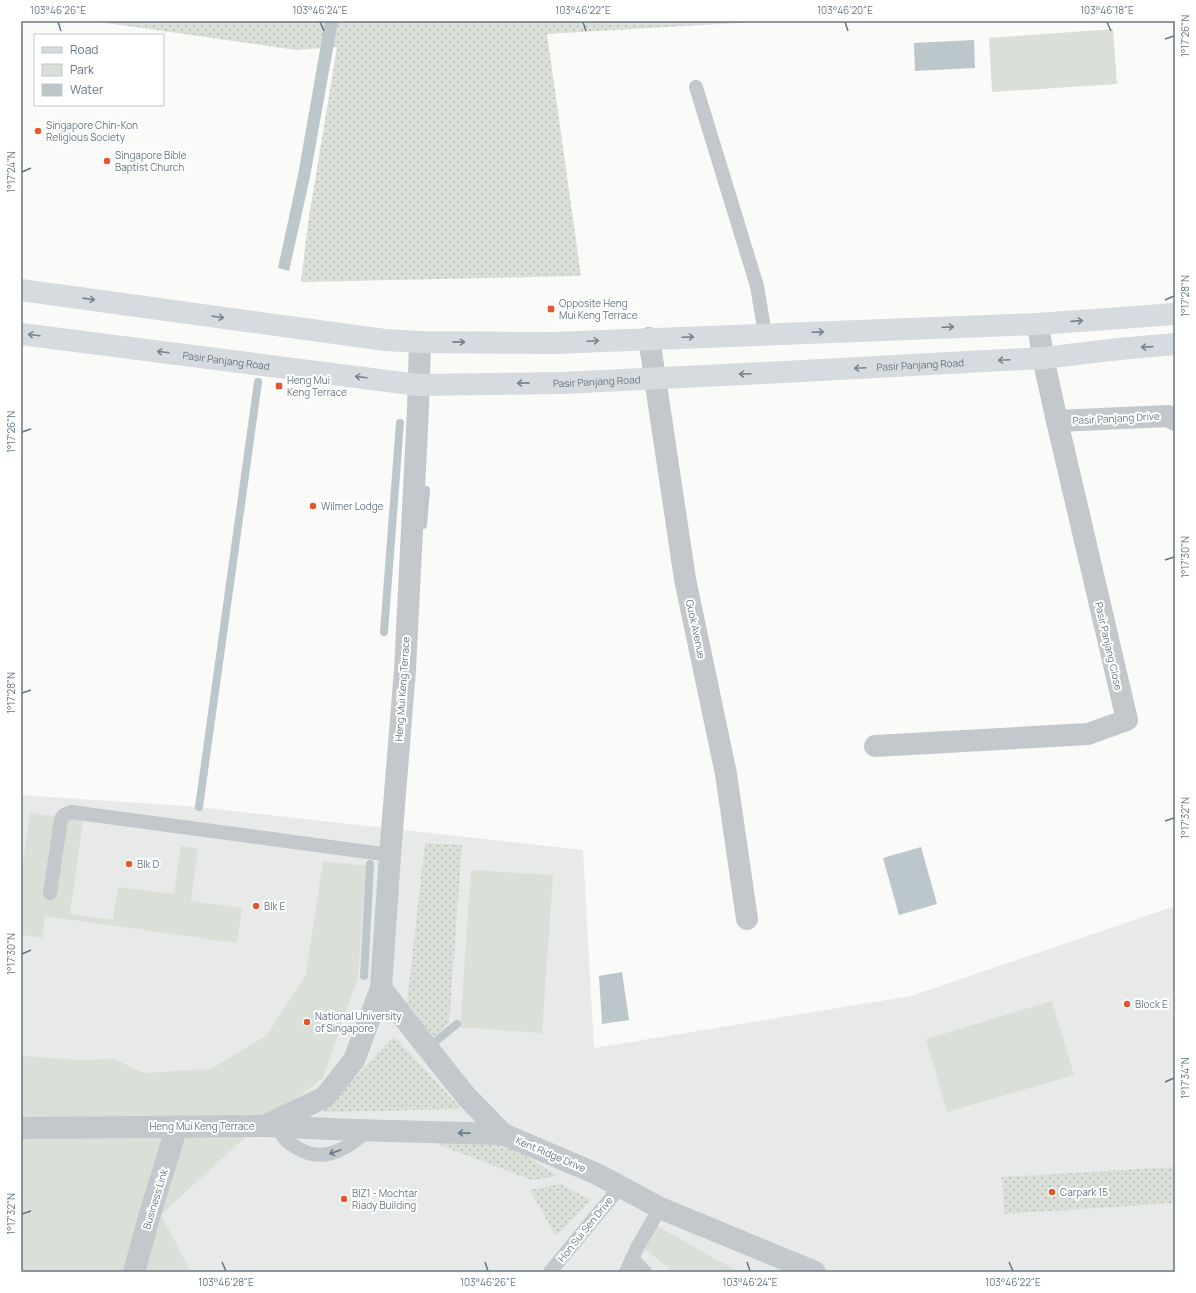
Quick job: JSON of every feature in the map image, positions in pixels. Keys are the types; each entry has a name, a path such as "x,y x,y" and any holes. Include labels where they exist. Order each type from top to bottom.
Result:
{"main road":[{"path":"21,290 385,340 420,342 554,343 649,338 1038,324 1175,314"},
{"name":"Pasir Panjang Road","path":"21,334 418,385 562,383 1043,358 1175,344"}],"street":[{"name":"Pasir Panjang Close","path":"875,746 1088,734 1127,720 1057,421 1043,358 1038,324"},
{"name":"Guok Avenue","path":"649,338 686,579 726,774 747,918"},
{"name":"Heng Mui Keng Terrace","path":"21,1128 271,1126 325,1097 354,1060 381,988 405,670 420,342"},
{"name":"Pasir Panjang Drive","path":"1057,421 1168,416 1175,420"},
{"path":"381,988 466,1096 503,1134"},
{"name":"Business Link","path":"134,1272 177,1126"},
{"name":"Kent Ridge Drive","path":"271,1126 503,1134 597,1174 660,1208 815,1272"}],"lane":[{"path":"696,87 757,286 765,334"},
{"path":"50,893 61,819 64,815 71,812 390,855"},
{"name":"Hon Sui Sen Drive","path":"550,1272 620,1187"},
{"path":"626,1272 638,1246 660,1208"},
{"path":"632,1259 645,1272"}],"shaded area":[{"name":"National University of Singapore","path":"21,795 199,807 583,850 594,1048 911,996 1175,906 1175,1272 21,1272"}],"green space":[{"path":"92,21 758,21 547,34 581,276 301,282 308,223 337,47 296,50"},
{"path":"1113,29 1117,84 992,92 989,38"},
{"path":"30,813 83,820 70,914 113,920 118,887 174,894 181,846 198,849 191,901 242,908 237,943 45,916 42,938 21,935 21,876"},
{"path":"425,843 462,845 449,1023 434,1038 407,1003"},
{"path":"323,861 366,866 358,977 323,1078 242,1140 161,1215 190,1272 21,1272 21,1056 79,1060 114,1059 144,1073 211,1069 267,1035 306,974"},
{"path":"471,870 553,875 542,1033 460,1027"},
{"path":"1052,1001 1074,1075 947,1112 926,1039"},
{"path":"394,1036 461,1109 322,1112"},
{"path":"424,1139 501,1140 558,1176 532,1180"},
{"path":"1175,1167 1175,1203 1004,1214 1002,1177"},
{"path":"560,1184 591,1200 556,1236 530,1190"},
{"path":"657,1226 739,1272 673,1272 644,1248"}],"water":[{"path":"325,21 338,21 310,177 289,271 278,268 298,175"},
{"path":"974,40 975,68 915,71 914,43"},
{"path":"921,847 937,904 899,915 883,858"},
{"path":"622,972 629,1020 602,1024 599,976"}],"waterway":[{"path":"199,807 258,382"},
{"path":"384,632 400,423"},
{"path":"423,525 426,490"},
{"path":"364,976 370,864"},
{"path":"435,1042 457,1024"}],"place":[{"name":"Singapore Chin-Kon Religious Society","path":"38,131"},
{"name":"Singapore Bible Baptist Church","path":"107,161"},
{"name":"Opposite Heng Mui Keng Terrace","path":"551,309"},
{"name":"Heng Mui Keng Terrace","path":"279,386"},
{"name":"Wilmer Lodge","path":"313,506"},
{"name":"Blk D","path":"129,864"},
{"name":"Blk E","path":"256,906"},
{"name":"Block E","path":"1127,1004"},
{"name":"National University of Singapore","path":"307,1022"},
{"name":"Carpark 15","path":"1052,1192"},
{"name":"BIZ1 - Mochtar Riady Building","path":"344,1199"}]}
